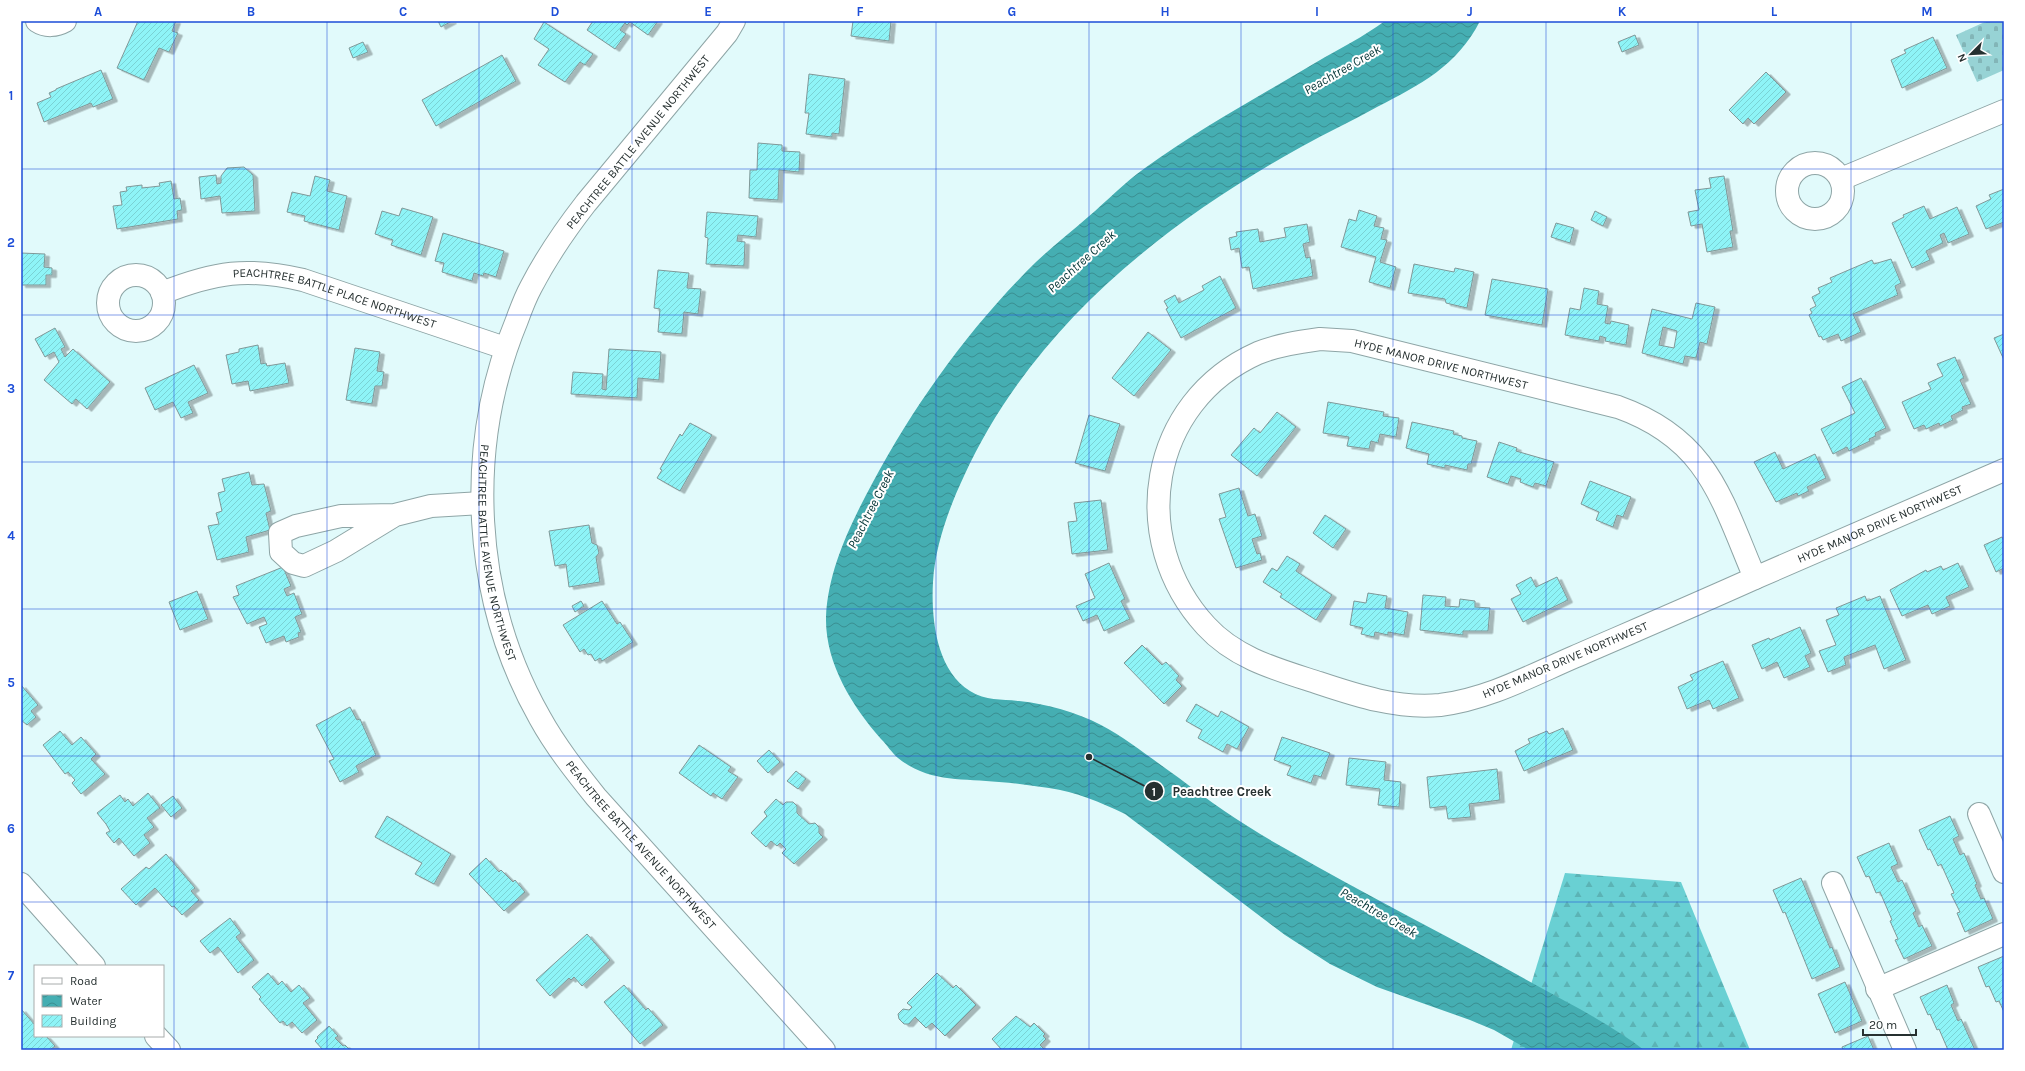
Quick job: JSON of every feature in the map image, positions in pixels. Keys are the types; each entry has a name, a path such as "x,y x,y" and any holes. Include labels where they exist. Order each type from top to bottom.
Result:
{"street":[{"path":"37,21 48,26 56,25 65,21"},
{"name":"PEACHTREE BATTLE AVENUE NORTHWEST","path":"734,21 727,33 564,232 530,288 505,348 493,393 485,440 482,503 483,534 490,580 501,628 519,675 543,724 565,758 596,798 824,1050"},
{"path":"1841,179 2004,111"},
{"name":"PEACHTREE BATTLE PLACE NORTHWEST","path":"162,292 195,280 222,274 249,272 277,274 303,280 505,348"},
{"name":"HYDE MANOR DRIVE NORTHWEST","path":"1755,578 1710,476 1687,448 1656,424 1639,415 1618,407 1352,341 1320,339 1288,343 1258,354 1227,371 1203,392 1183,417 1169,446 1159,480 1157,518 1165,558 1181,596 1207,628 1234,649 1263,664 1358,696 1386,703 1437,705 1487,695 2004,470"},
{"path":"395,515 431,506 482,503"},
{"path":"1979,814 2004,872"},
{"path":"1833,883 1877,989 1905,1050"},
{"path":"21,884 93,965"},
{"path":"1877,989 2004,934"},
{"path":"157,1037 169,1050"}],"green space":[{"path":"1987,21 2004,21 2004,70 1977,82 1956,35"},
{"path":"1565,873 1681,882 1750,1050 1511,1050"}],"water":[{"path":"1385,21 1480,21 1471,37 1460,50 1436,73 1408,91 1301,147 1249,177 1199,210 1151,246 1106,285 1063,328 1025,373 992,423 964,476 953,501 940,541 934,568 933,611 938,642 943,657 950,670 959,682 970,691 988,698 1030,702 1051,706 1082,716 1101,725 1131,744 1258,833 1347,883 1577,1007 1644,1050 1529,1050 1494,1030 1377,987 1330,964 1285,935 1125,814 1088,798 1069,792 1012,783 946,778 922,772 898,758 870,726 842,683 830,651 826,617 828,599 836,564 849,530 873,482 907,423 946,366 989,312 1036,262 1138,173 1207,127 1360,38"}],"building":[{"path":"138,21 176,21 172,31 178,33 169,52 159,48 144,80 117,68"},
{"path":"438,21 452,21 441,27"},
{"path":"593,21 658,21 648,35 630,22 627,25 625,23 620,30 626,34 615,49 587,30"},
{"path":"853,21 891,21 889,41 851,36"},
{"path":"544,22 593,54 585,65 580,62 565,82 538,65 549,49 534,39"},
{"path":"1635,35 1639,45 1622,52 1618,42"},
{"path":"1933,37 1947,68 1902,88 1891,60 1906,53 1904,50"},
{"path":"363,42 368,52 353,58 349,48"},
{"path":"502,55 516,81 436,126 422,100"},
{"path":"101,70 113,99 93,107 91,103 44,122 37,103 51,97 49,93 56,89"},
{"path":"1766,72 1786,92 1754,124 1748,118 1743,124 1729,110"},
{"path":"809,74 845,79 839,134 832,133 832,137 806,134 809,113 805,113"},
{"path":"758,143 782,145 782,151 800,152 799,172 779,170 778,200 749,198 750,170 757,170"},
{"path":"244,167 253,175 255,211 222,213 220,196 201,199 199,177 216,175 217,184 221,183 221,176 227,168"},
{"path":"315,176 330,180 327,191 347,196 339,230 304,221 305,216 287,212 292,192 310,196"},
{"path":"1724,176 1733,231 1730,231 1733,247 1707,252 1702,224 1691,226 1688,212 1699,210 1695,190 1711,188 1709,178"},
{"path":"171,181 174,199 180,198 182,210 177,211 178,219 117,229 113,206 122,205 120,192 127,191 126,187 142,185 142,188 160,186 159,183"},
{"path":"2004,189 2004,222 1986,229 1976,206 1991,199 1989,195"},
{"path":"1924,206 1930,219 1957,207 1969,234 1948,243 1944,233 1940,235 1943,243 1926,251 1930,260 1912,268 1892,223 1904,217 1903,215"},
{"path":"402,208 433,217 421,255 391,245 393,240 375,234 382,211 399,216"},
{"path":"1359,210 1377,216 1374,226 1384,228 1381,239 1387,240 1380,262 1396,267 1390,288 1369,282 1376,257 1341,247 1349,219 1356,221"},
{"path":"1595,211 1607,217 1603,226 1591,220"},
{"path":"707,212 758,216 756,237 738,235 737,241 745,242 744,266 706,264 708,238 705,237"},
{"path":"1556,223 1574,228 1570,243 1551,237"},
{"path":"1307,224 1310,242 1303,244 1306,258 1310,257 1313,276 1253,289 1249,267 1242,268 1239,248 1231,250 1229,238 1237,236 1236,232 1258,229 1260,242 1286,237 1284,228"},
{"path":"443,233 504,251 496,277 484,273 483,276 474,273 472,281 442,272 444,263 435,261"},
{"path":"21,253 45,254 44,267 52,268 52,275 46,275 46,285 21,285"},
{"path":"1891,259 1901,283 1895,286 1898,295 1853,314 1861,332 1841,341 1838,334 1823,340 1821,336 1819,337 1809,315 1812,313 1810,309 1816,306 1812,297 1820,293 1818,288 1832,282 1830,278 1872,260 1874,264"},
{"path":"1414,264 1454,272 1455,268 1474,272 1467,308 1446,303 1445,299 1408,293"},
{"path":"658,270 689,273 687,288 701,289 698,314 684,312 682,334 658,332 660,309 654,308"},
{"path":"1220,276 1236,308 1181,338 1166,309 1168,308 1164,301 1175,295 1179,303 1204,290 1202,286"},
{"path":"1492,279 1548,289 1542,325 1485,315"},
{"path":"1584,288 1599,291 1597,304 1608,306 1605,323 1610,324 1611,321 1629,325 1626,345 1605,341 1606,338 1600,336 1599,341 1565,335 1570,308 1580,310"},
{"path":"1696,303 1715,307 1707,344 1700,342 1696,358 1685,356 1683,364 1642,353 1652,309 1692,319","holes":["1663,327 1677,331 1674,348 1659,345"]},
{"path":"55,328 65,347 61,349 65,357 73,349 110,382 87,409 76,399 72,404 44,380 59,362 54,352 45,357 35,339"},
{"path":"1148,332 1171,350 1134,396 1112,378"},
{"path":"2004,334 2004,360 1994,338"},
{"path":"258,345 261,364 266,363 267,366 285,363 289,383 250,391 248,381 232,384 226,355 239,352 239,349"},
{"path":"355,348 380,352 377,371 384,372 382,386 375,386 372,404 346,400"},
{"path":"609,349 661,352 659,380 638,378 637,398 571,394 573,372 603,374 602,389 606,390"},
{"path":"1955,357 1964,378 1960,380 1971,404 1962,407 1963,410 1951,416 1953,420 1940,426 1939,423 1926,429 1924,425 1914,429 1902,402 1931,389 1928,383 1943,376 1937,364"},
{"path":"194,365 208,393 188,402 193,413 181,418 173,402 155,410 145,388"},
{"path":"1861,378 1886,428 1875,433 1876,436 1869,439 1870,441 1849,451 1847,447 1833,454 1821,429 1855,413 1842,387"},
{"path":"1328,402 1384,412 1383,416 1399,418 1396,437 1380,434 1378,443 1371,441 1369,449 1347,446 1349,437 1323,433"},
{"path":"1277,412 1296,427 1257,476 1231,455 1254,428 1260,433"},
{"path":"1089,415 1120,424 1105,471 1075,463"},
{"path":"1412,422 1454,431 1453,434 1462,436 1462,438 1477,441 1471,464 1468,464 1467,470 1445,465 1445,468 1427,464 1429,454 1406,448"},
{"path":"690,423 712,435 680,491 657,478 662,470 660,469 680,434 682,436"},
{"path":"1499,442 1517,448 1516,451 1554,462 1546,486 1535,483 1533,487 1520,482 1521,479 1511,476 1508,484 1487,477"},
{"path":"1775,452 1783,469 1815,454 1826,478 1807,487 1809,491 1798,496 1797,493 1776,502 1754,462"},
{"path":"249,472 252,485 264,484 271,511 266,513 270,530 246,537 249,552 217,560 208,526 219,524 216,513 222,511 218,493 225,491 222,479"},
{"path":"1590,481 1631,497 1623,517 1617,515 1613,527 1596,520 1599,512 1581,504"},
{"path":"1239,488 1248,516 1255,514 1262,536 1252,539 1257,554 1260,553 1262,560 1236,568 1219,519 1226,517 1219,494"},
{"path":"1101,500 1108,550 1072,554 1068,522 1077,521 1074,503"},
{"path":"1325,515 1346,529 1333,548 1313,533"},
{"path":"589,525 592,543 597,545 599,553 596,557 600,582 569,587 566,564 555,566 549,531"},
{"path":"2002,537 2004,541 2004,568 1996,572 1984,545"},
{"path":"1287,556 1300,564 1296,571 1332,595 1316,620 1280,597 1282,594 1263,582 1272,568 1277,571"},
{"path":"1109,563 1125,599 1121,601 1130,619 1104,631 1097,615 1083,621 1076,606 1095,598 1085,574"},
{"path":"1958,563 1969,587 1946,597 1950,606 1932,614 1928,605 1902,616 1890,590 1926,570 1927,572 1941,566 1943,570"},
{"path":"283,567 291,586 284,589 287,596 294,593 302,614 295,617 301,632 298,633 299,637 286,642 284,636 266,643 259,627 267,624 264,617 247,624 233,597 239,595 236,586"},
{"path":"1531,577 1536,587 1557,577 1568,600 1523,622 1511,599 1521,594 1516,585"},
{"path":"197,591 208,619 180,630 169,602"},
{"path":"1368,593 1387,596 1385,608 1408,612 1404,635 1388,632 1388,635 1375,632 1374,637 1361,634 1363,628 1350,625 1354,601 1366,603"},
{"path":"1423,595 1446,597 1445,606 1459,607 1460,599 1475,601 1475,607 1490,608 1488,631 1463,631 1463,635 1420,630"},
{"path":"1865,596 1867,601 1880,596 1906,660 1884,669 1875,645 1844,657 1846,665 1828,672 1819,651 1836,645 1826,620 1839,615 1836,608"},
{"path":"581,601 584,606 575,612 572,606"},
{"path":"602,601 617,624 620,622 633,642 602,661 600,658 595,661 591,654 588,655 584,649 580,652 563,625"},
{"path":"1800,627 1811,653 1805,656 1810,667 1784,678 1777,662 1762,669 1752,645 1769,638 1770,640"},
{"path":"1142,645 1162,665 1166,662 1179,676 1176,680 1182,686 1164,704 1124,663"},
{"path":"1723,661 1739,698 1713,709 1709,700 1687,709 1678,687 1693,680 1690,675"},
{"path":"21,685 38,705 31,711 36,717 27,725 21,720"},
{"path":"1196,704 1218,717 1221,711 1249,727 1237,749 1227,744 1223,752 1198,738 1202,730 1186,721"},
{"path":"350,707 357,720 360,719 376,755 356,766 359,772 340,782 329,761 334,759 316,725"},
{"path":"1563,728 1573,750 1524,771 1515,751 1530,743 1528,739 1547,731 1549,734"},
{"path":"60,731 72,745 81,737 96,754 91,759 105,774 81,794 72,783 75,780 68,772 65,774 43,745"},
{"path":"1282,737 1330,753 1321,777 1314,775 1311,783 1287,775 1291,766 1274,760"},
{"path":"699,745 731,767 728,771 738,777 722,799 713,793 711,796 679,773"},
{"path":"769,750 780,762 768,773 757,761"},
{"path":"1349,758 1386,762 1384,780 1401,782 1399,807 1378,805 1380,789 1346,785"},
{"path":"1497,769 1500,800 1469,804 1471,817 1448,819 1446,806 1430,808 1427,777"},
{"path":"796,771 806,779 798,789 787,781"},
{"path":"148,793 160,808 147,818 154,827 144,835 150,843 134,856 119,838 114,843 106,833 110,831 97,813 120,795 125,802 128,799 133,806"},
{"path":"173,796 182,808 171,817 161,805"},
{"path":"776,799 783,805 786,802 793,802 797,806 797,813 809,824 815,823 819,827 819,833 823,837 794,864 782,853 786,849 780,843 777,846 771,841 766,847 751,833 767,816 764,812"},
{"path":"387,816 451,854 434,884 415,874 422,863 375,837"},
{"path":"1950,816 1959,836 1953,839 1960,855 1964,853 1977,884 1975,885 1981,899 1984,898 1993,919 1965,932 1957,913 1960,912 1951,894 1954,893 1941,864 1938,866 1930,849 1928,850 1919,830"},
{"path":"1889,843 1898,864 1891,867 1898,882 1902,880 1916,911 1913,913 1919,927 1922,925 1932,946 1904,959 1895,940 1898,939 1880,892 1876,893 1869,876 1866,877 1857,857"},
{"path":"166,854 195,888 191,891 199,900 182,915 174,906 172,907 155,888 136,905 121,889 146,867 149,869"},
{"path":"486,858 499,872 501,870 513,882 515,880 525,892 504,911 469,874"},
{"path":"1801,878 1830,948 1832,947 1840,967 1812,979 1785,912 1783,913 1773,890"},
{"path":"230,918 241,933 236,937 254,960 238,973 218,947 210,953 200,941"},
{"path":"587,934 610,960 582,986 574,977 571,980 569,978 550,996 536,980"},
{"path":"2004,956 2004,1012 1999,1001 1996,1002 1989,986 1986,987 1978,967"},
{"path":"268,973 278,985 282,981 291,992 299,985 310,998 303,1003 317,1020 302,1033 292,1022 287,1026 283,1021 280,1023 259,999 261,997 252,987"},
{"path":"937,973 953,988 956,985 976,1005 945,1036 932,1023 926,1028 915,1017 909,1024 904,1024 899,1019 898,1014 903,1009 909,1010 912,1007 907,1003"},
{"path":"1845,982 1862,1021 1835,1033 1818,994"},
{"path":"624,985 646,1010 648,1008 663,1025 640,1044 604,1002"},
{"path":"1947,985 1954,1003 1951,1005 1958,1021 1961,1019 1975,1050 1948,1050 1939,1029 1937,1030 1930,1014 1928,1015 1920,997"},
{"path":"21,1009 34,1024 34,1037 47,1037 55,1046 50,1050 21,1050"},
{"path":"1016,1016 1030,1027 1034,1023 1045,1034 1043,1036 1046,1039 1040,1045 1045,1050 1002,1050 992,1039"},
{"path":"329,1026 338,1036 335,1038 343,1046 345,1045 350,1050 323,1050 315,1041 318,1038 317,1037"},
{"path":"1868,1036 1874,1050 1843,1050 1842,1047"}],"place":[{"name":"Peachtree Creek","path":"1089,757"}]}
